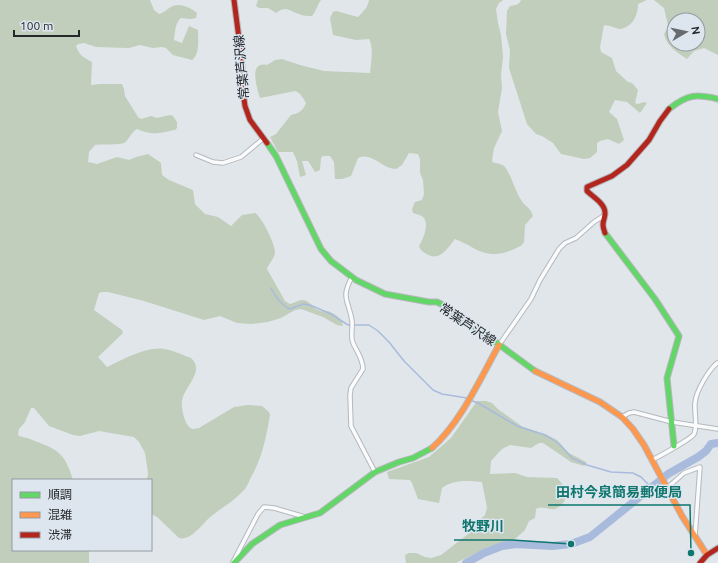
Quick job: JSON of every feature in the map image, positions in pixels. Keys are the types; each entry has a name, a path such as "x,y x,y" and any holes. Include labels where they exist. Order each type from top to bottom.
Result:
{"street":[{"name":"常葉芦沢線","path":"234,0 241,55 244,106 250,120 264,138 283,169 321,249 331,261 352,277 385,294 443,304 538,373 600,402 622,417 639,437 682,516 707,555"},
{"path":"674,446 667,378 668,370 679,336 655,299 605,233 602,224 605,215 603,206 587,191 587,187 592,183 612,176 627,165 649,140 667,111 678,102 688,97 701,95 718,99"},
{"path":"196,155 213,162 223,163 241,157 264,138"},
{"path":"233,563 252,544 280,525 320,513 376,472 399,462 413,458 429,450 438,442 464,408 499,345 531,300 540,280 559,249 565,243 576,238 594,222 605,215"},
{"path":"352,277 346,287 346,299 352,321 352,341 360,356 363,369 352,388 350,395 351,426 376,472"},
{"path":"652,460 674,446 687,440 694,434 695,403 697,395 712,368 718,363"},
{"path":"622,417 634,412 672,422 718,429"},
{"path":"667,488 684,473 700,467 695,536"},
{"path":"233,563 258,514 264,507 274,508 305,517"},
{"path":"700,563 707,555 718,548"}],"green space":[{"path":"0,0 150,0 154,10 159,14 176,5 189,8 197,13 196,18 181,18 179,20 174,40 182,43 189,26 198,30 197,51 192,60 173,55 166,48 162,47 153,48 140,45 129,48 96,47 84,43 76,46 82,56 92,62 91,85 122,84 125,96 138,117 141,119 151,116 157,118 170,115 173,116 177,122 177,128 175,130 160,133 147,133 137,129 124,143 95,145 89,152 88,162 97,164 117,157 129,160 148,154 161,163 162,175 169,180 193,190 195,204 205,214 218,217 231,226 242,215 255,213 258,215 268,231 273,243 275,254 267,269 285,301 290,304 305,300 319,311 328,311 336,315 340,319 343,326 337,325 323,317 301,309 295,310 281,318 268,322 251,324 237,323 220,316 204,320 144,301 108,292 99,293 94,310 122,330 123,333 98,357 107,367 135,354 157,349 167,350 191,358 195,363 195,374 183,396 182,401 184,417 190,428 199,428 234,407 248,405 262,406 269,412 270,415 261,456 246,488 243,491 208,519 191,535 179,538 157,517 152,514 152,479 147,479 148,473 145,453 139,442 134,437 99,431 80,436 73,435 49,426 34,408 31,408 25,422 19,429 18,435 47,446 58,452 66,462 73,479 12,479 12,551 89,551 89,563 0,563"},
{"path":"258,0 321,0 315,13 312,16 307,16 288,9 282,9 276,13 268,8 259,8 256,6"},
{"path":"369,0 503,0 499,3 496,9 503,57 501,75 502,88 498,112 502,131 494,148 492,161 505,167 521,200 530,209 533,216 525,225 524,242 522,245 505,253 493,254 481,252 455,239 439,256 430,256 422,251 419,246 425,232 426,224 423,217 413,213 412,209 415,202 422,200 424,194 423,180 420,173 420,159 418,154 409,153 402,165 396,169 386,166 372,158 363,156 358,158 351,176 342,179 335,179 334,162 330,156 323,156 321,158 320,170 315,172 308,161 302,161 306,175 300,177 297,161 293,152 278,152 270,137 276,134 291,115 302,110 306,103 300,94 295,91 260,98 255,76 257,67 282,59 324,71 370,73 372,51 369,39 356,40 333,35 330,18 333,12 336,11 358,17 368,5"},
{"path":"521,0 647,0 638,4 637,13 631,24 619,29 604,25 600,47 601,52 612,58 616,71 628,82 632,83 638,90 635,103 647,103 640,113 627,102 615,100 609,112 617,119 624,140 619,144 608,139 600,141 597,143 597,152 590,158 584,159 561,154 553,143 536,134 527,124 509,68 510,50 506,34 507,11 510,6 519,3"},
{"path":"654,0 718,0 718,55 706,49 706,12 666,12 666,16 664,8"},
{"path":"666,31 666,40 665,39 664,34"},
{"path":"677,52 693,52 687,59"},
{"path":"477,401 492,403 499,410 523,427 545,434 557,440 569,453 587,464 584,466 571,462 543,443 539,443 531,448 510,445 502,449 491,461 490,474 515,473 527,477 557,478 562,484 566,493 563,503 555,509 541,507 536,509 535,518 529,521 525,530 515,539 504,544 486,548 456,563 406,563 405,555 409,553 416,553 431,558 441,555 472,531 475,524 485,515 487,508 482,482 462,481 447,485 442,488 439,503 418,499 410,480 389,479 387,472 429,457 451,438"}],"waterway":[{"path":"271,288 284,306 290,309 303,304 310,305 331,314 348,325 369,325 378,331 389,342 404,361 433,390 442,394 467,398"},
{"path":"470,400 478,403 517,426 545,435 559,444 572,458 587,465 611,472 633,473 641,477 652,488"},
{"path":"466,563 484,553 502,546 516,544 552,546 571,544 590,537 668,474 698,457 706,451 711,444 718,443"}],"traffic: fast":[{"path":"669,109 682,100 692,96 704,96 718,99"},
{"path":"267,143 276,156 321,249 331,261 356,280 385,294 429,302 437,302 449,308 535,371"},
{"path":"605,233 655,299 679,336 667,378 674,446"},
{"path":"234,563 252,544 280,525 320,513 375,472 413,458 432,448"}],"traffic: slow":[{"path":"432,448 452,426 461,413 499,345"},
{"path":"535,371 600,402 622,417 633,429 644,445 682,516 707,555"}],"traffic: jam":[{"path":"234,0 242,62 245,106 250,120 267,143"},
{"path":"605,233 603,225 605,210 599,201 587,191 587,187 612,176 627,165 649,140 669,109"},
{"path":"700,563 707,555 718,548"}],"place":[{"name":"牧野川","path":"571,544"},
{"name":"田村今泉簡易郵便局","path":"691,553"}]}
